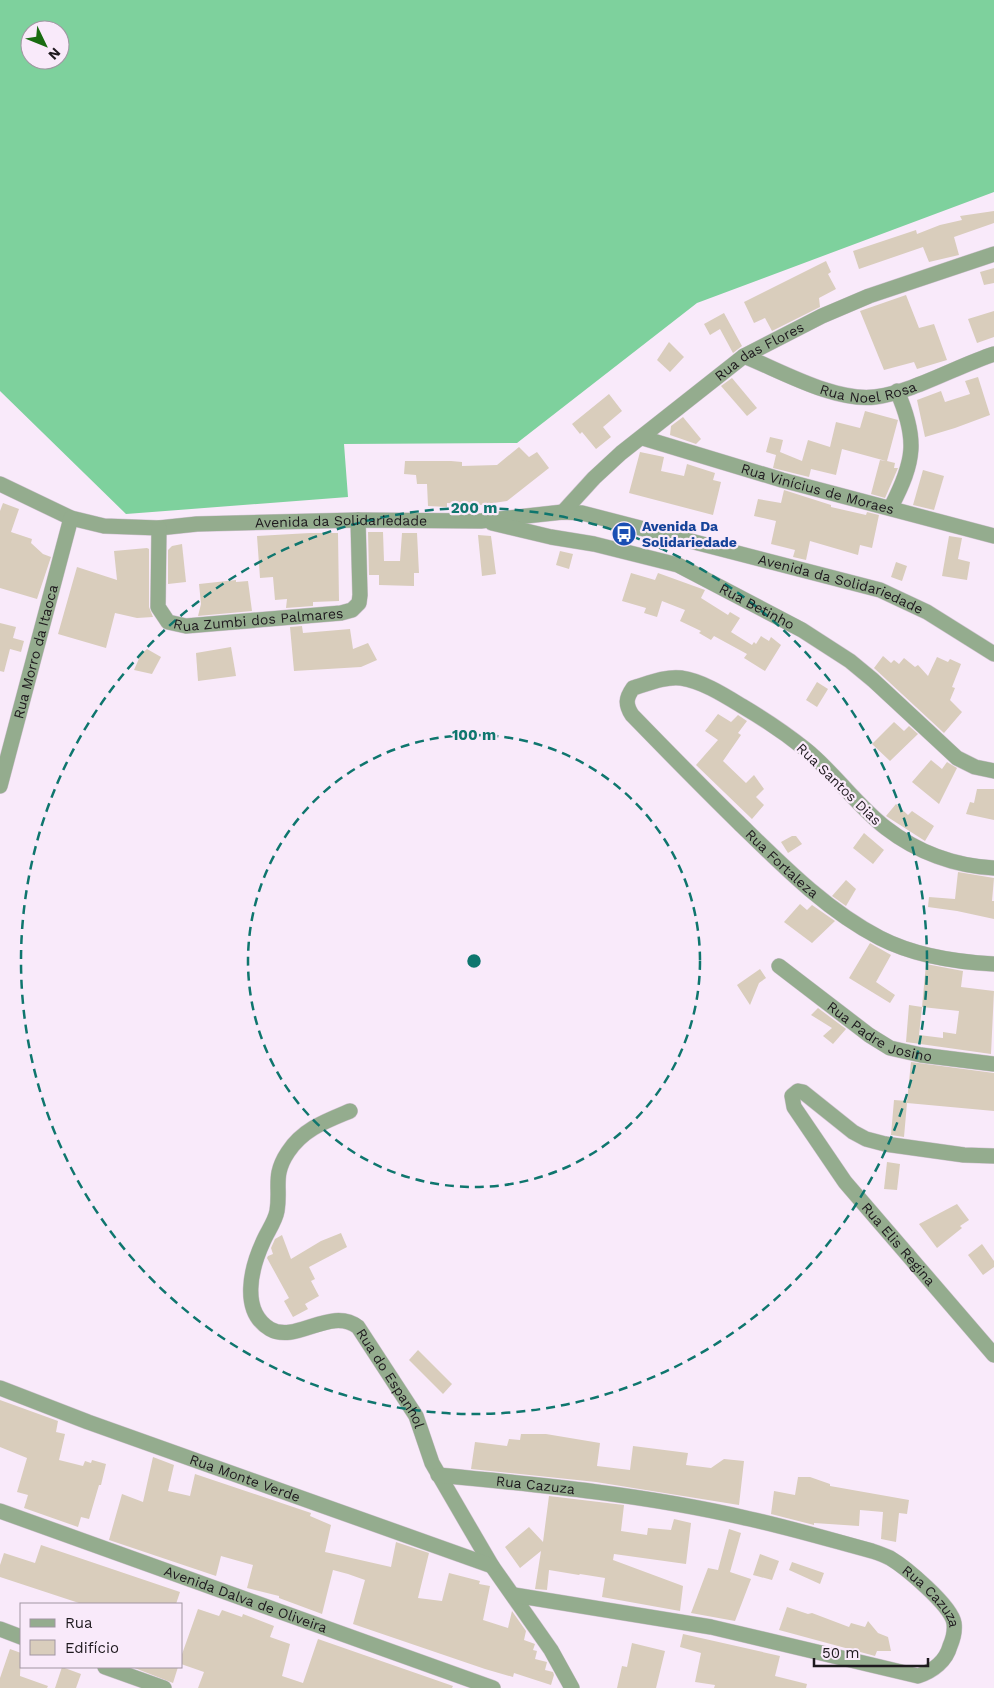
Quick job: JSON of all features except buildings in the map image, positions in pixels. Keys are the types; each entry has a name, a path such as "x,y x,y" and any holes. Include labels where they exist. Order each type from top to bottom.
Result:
{"street":[{"name":"Rua das Flores","path":"563,512 594,478 621,453 643,438 713,379 744,356 822,316 869,296 994,254"},
{"name":"Rua Noel Rosa","path":"744,356 843,395 875,397 897,391 994,354"},
{"path":"891,507 903,484 912,443 909,420 897,391"},
{"name":"Rua Vinícius de Moraes","path":"643,438 773,478 891,507 994,536"},
{"name":"Avenida da Solidariedade","path":"0,484 71,518 104,526 159,528 197,524 358,520 481,521 563,512 582,513 880,590 927,612 994,654"},
{"name":"Rua Morro da Itaoca","path":"0,786 71,518"},
{"name":"Rua Zumbi dos Palmares","path":"159,528 158,607 168,622 186,626 326,615 352,610 359,603 360,595 358,520"},
{"name":"Rua Betinho","path":"481,521 551,537 594,544 678,565 747,600 818,640 850,661 873,680 957,758 975,767 994,771"},
{"name":"Rua Santos Dias","path":"633,688 679,678 697,682 727,697 768,722 805,749 886,828 932,855 969,866 994,868"},
{"name":"Rua Fortaleza","path":"633,688 627,696 627,707 632,715 769,853 826,903 881,938 912,952 958,962 994,964"},
{"name":"Rua Padre Josino","path":"779,966 869,1035 890,1048 921,1056 994,1064"},
{"name":"Rua Elis Regina","path":"994,1156 964,1155 884,1144 866,1139 853,1132 803,1092 798,1091 792,1096 794,1107 845,1182 989,1338 994,1355"},
{"name":"Rua do Espanhol","path":"350,1111 314,1126 288,1152 279,1167 276,1186 276,1212 253,1269 250,1292 253,1309 260,1321 270,1329 281,1332 305,1329 336,1320 353,1322 358,1327 416,1416 429,1456 438,1475 492,1566 551,1650 572,1688"},
{"name":"Rua Monte Verde","path":"0,1388 88,1422 492,1566"},
{"name":"Rua Cazuza","path":"438,1475 565,1487 688,1507 750,1519 872,1551 890,1558 935,1597 948,1611 954,1622 953,1636 948,1652 939,1664 930,1672 918,1676 711,1627 514,1595"},
{"name":"Avenida Dalva de Oliveira","path":"0,1511 490,1688"},
{"path":"0,1629 20,1637"},
{"path":"108,1668 164,1688"}],"green space":[{"path":"0,0 994,0 994,192 697,303 517,443 344,444 348,497 126,514 0,391"}],"place":[{"name":"Avenida Da Solidariedade","path":"624,534"}]}
